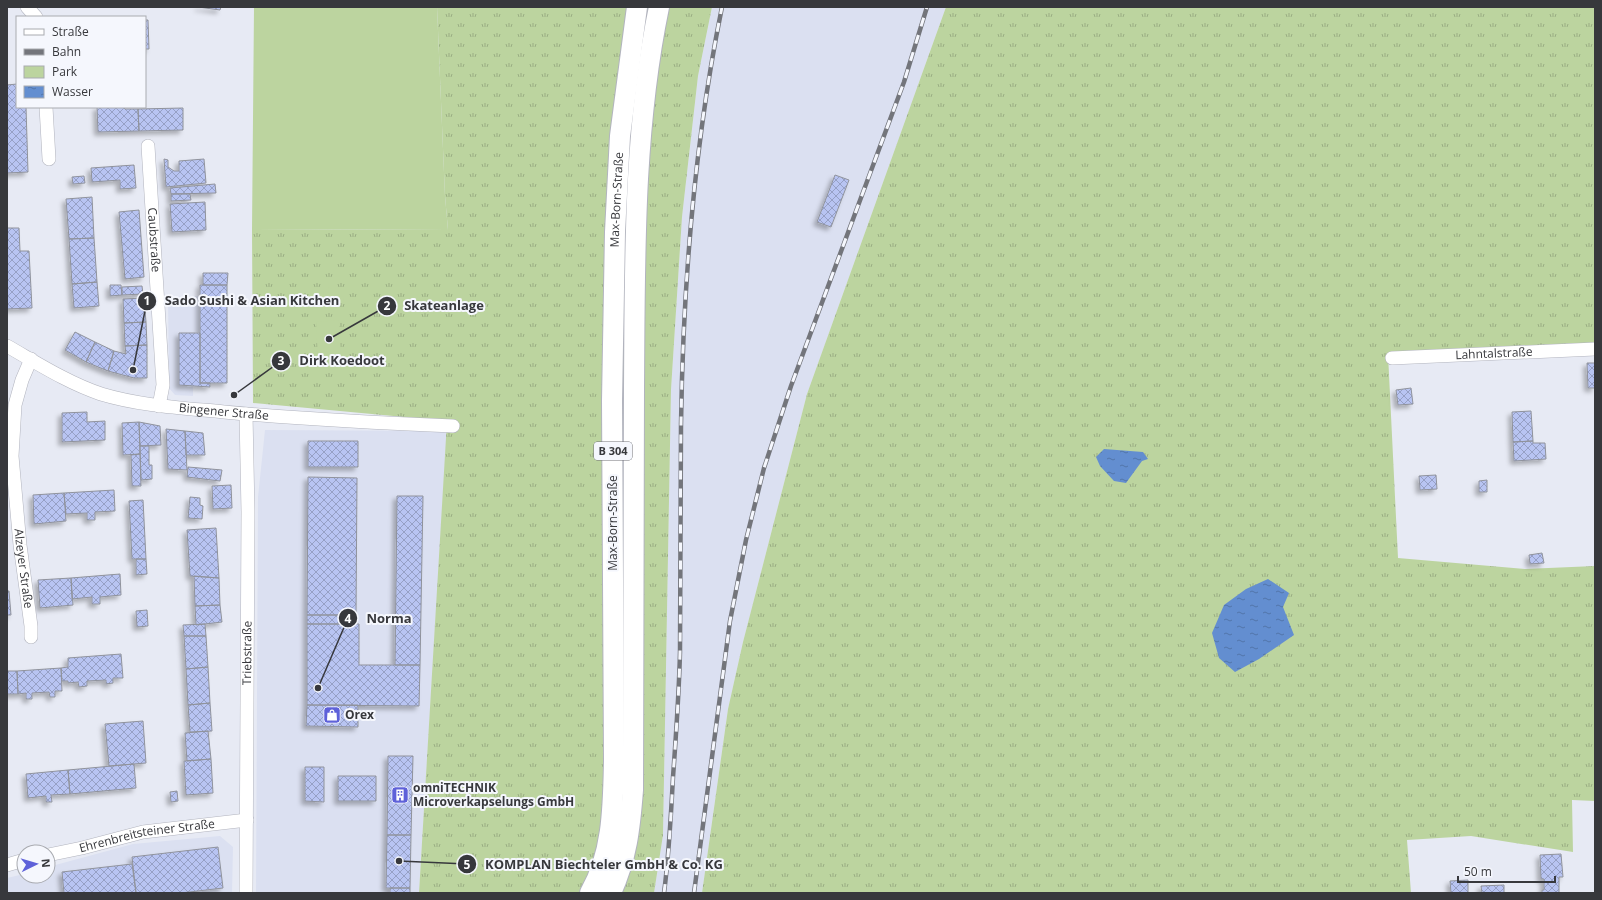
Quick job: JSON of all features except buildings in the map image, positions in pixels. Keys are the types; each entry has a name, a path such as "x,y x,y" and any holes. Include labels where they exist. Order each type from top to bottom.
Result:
{"main road":[{"name":"Max-Born-Straße","path":"590,893 596,883 608,843 612,808 614,761 612,401 615,232 620,136 637,7"},
{"name":"Max-Born-Straße","path":"611,893 621,868 629,833 633,790 635,232 640,138 659,7"}],"street":[{"path":"27,7 35,16"},
{"path":"46,108 49,159"},
{"name":"Caubstraße","path":"148,146 163,385 160,406"},
{"name":"Bingener Straße","path":"7,346 75,383 119,399 160,406 246,414 453,426"},
{"name":"Lahntalstraße","path":"1392,358 1595,349"},
{"name":"Alzeyer Straße","path":"31,359 22,380 15,405 12,456 20,545 31,626 31,637"},
{"name":"Triebstraße","path":"246,414 248,512 246,893"},
{"name":"Ehrenbreitsteiner Straße","path":"56,853 144,832 247,820"}],"shaded area":[{"path":"712,7 946,7 807,394 743,642 728,709 702,893 654,893 663,835 671,390 682,217 698,76"},
{"path":"200,296 210,387 193,386 193,396 175,395 169,388 168,297"},
{"path":"265,430 447,431 419,893 256,893 258,497"},
{"path":"220,836 233,847 232,893 7,893 7,878 16,876 16,884 56,884 56,865 133,844"}],"green space":[{"path":"254,7 437,7 445,196 448,230 252,229"},
{"path":"437,7 712,7 698,76 682,217 671,390 663,835 654,893 419,893 447,421 253,403 252,229 448,230 445,196"},
{"path":"946,7 1595,7 1595,346 1388,354 1398,558 1525,569 1595,566 1595,801 1572,800 1573,852 1471,836 1407,840 1411,893 702,893 728,709 743,642 807,394"},
{"path":"329,287 344,299 331,314 316,302"},
{"path":"339,320 341,357 318,358 316,322"}],"water":[{"path":"1104,449 1143,452 1148,459 1142,461 1126,483 1114,481 1100,466 1096,457"},
{"path":"1268,579 1289,593 1283,607 1294,635 1259,659 1235,672 1219,658 1212,633 1224,605 1246,589"}],"railway":[{"path":"664,893 670,835 680,668 681,424 687,267 697,162 712,59 722,7"},
{"path":"694,893 730,621 746,540 764,468 791,386 904,82 927,7"}],"place":[{"name":"Skateanlage","path":"329,339"},
{"name":"Sado Sushi & Asian Kitchen","path":"133,370"},
{"name":"Dirk Koedoot","path":"234,395"},
{"name":"Norma","path":"318,688"},
{"name":"Orex","path":"332,715"},
{"name":"omniTECHNIK Microverkapselungs GmbH","path":"400,795"},
{"name":"KOMPLAN Biechteler GmbH & Co. KG","path":"399,861"}]}
